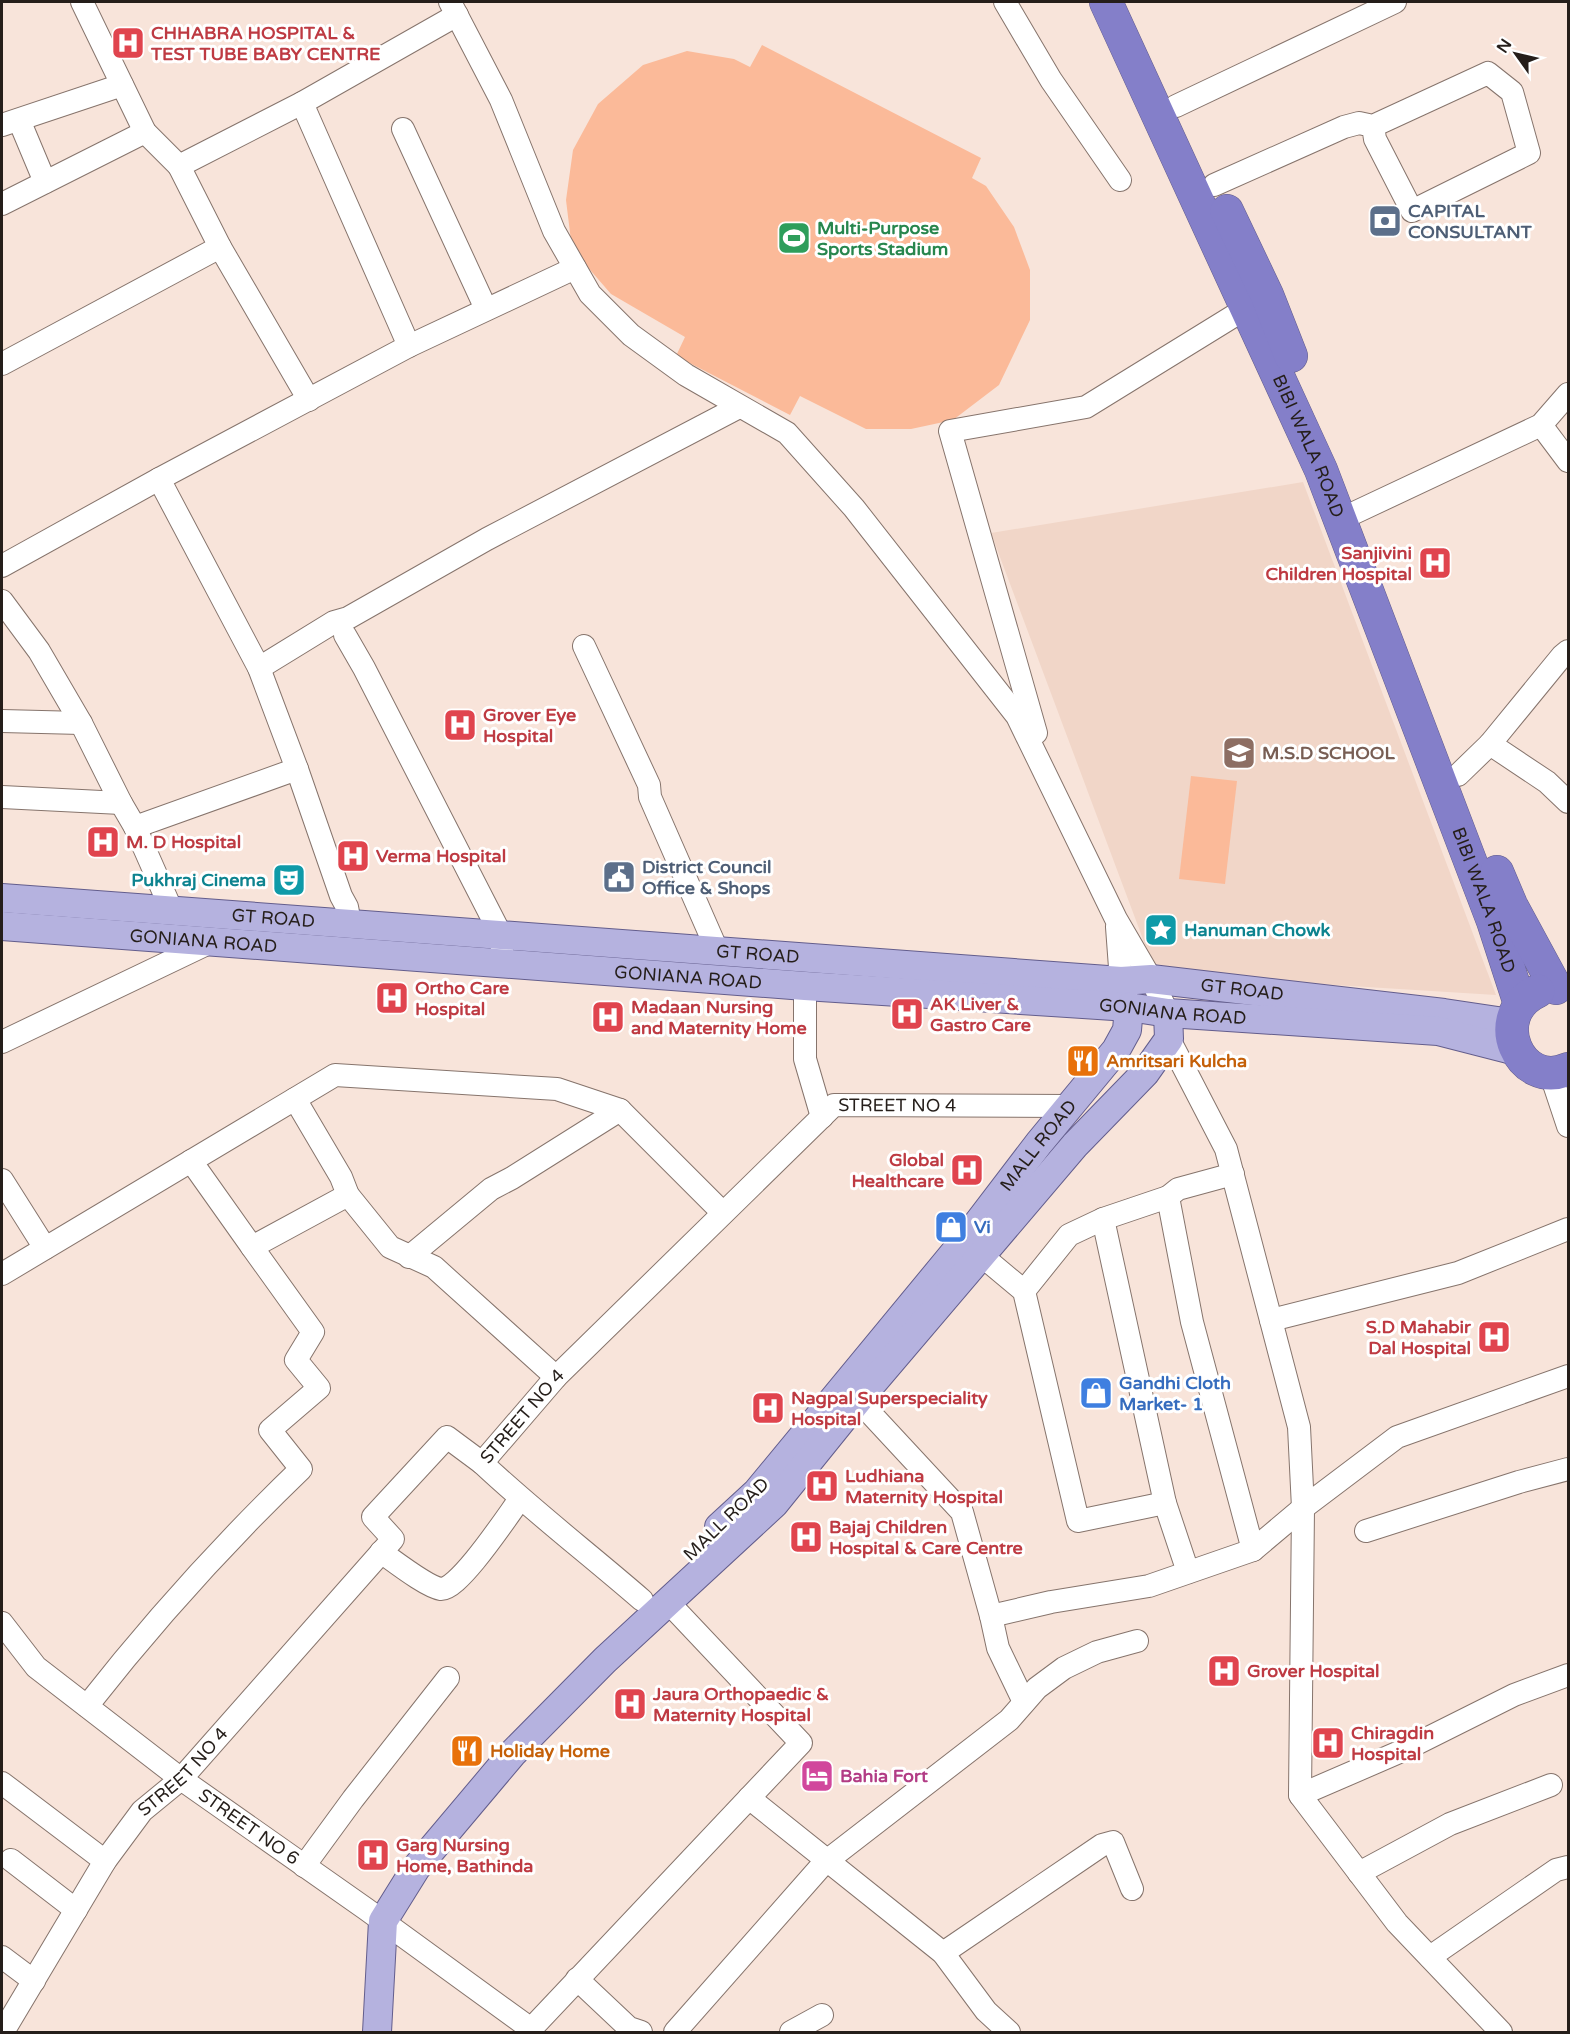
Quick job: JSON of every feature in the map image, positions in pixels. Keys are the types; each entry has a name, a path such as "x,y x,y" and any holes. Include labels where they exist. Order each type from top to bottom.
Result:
{"highway":[{"name":"BIBI WALA ROAD","path":"1106,2 1257,302 1493,921 1516,1026"},
{"path":"1126,2 1214,185 1257,302 1354,513 1511,905 1562,989"},
{"path":"1559,1071 1537,1069 1525,1062 1516,1026 1530,995 1542,989 1562,989"}],"main road":[{"name":"GT ROAD","path":"2,898 717,950 1125,994 1151,979 1444,1013 1516,1026"},
{"name":"GONIANA ROAD","path":"2,926 805,986 1125,994 1168,1026 1438,1031 1516,1026"},
{"name":"MALL ROAD","path":"374,1915 483,1763 654,1601 756,1492 965,1240 1039,1143 1116,1050 1127,1030 1125,994"},
{"name":"MALL ROAD","path":"654,1601 774,1504 858,1400 1075,1145 1145,1073 1168,1026"},
{"path":"359,2032 374,1915"},
{"path":"374,1915 377,2032"}],"street":[{"path":"82,2 145,132 179,166 220,247 309,400"},
{"path":"1005,2 1052,80 1120,180"},
{"path":"1176,106 1395,2"},
{"path":"179,166 302,103 453,8 501,100 554,231 590,294 631,335 686,375 787,434 854,508 1017,716 1116,919 1151,979 1168,1026 1226,1149 1233,1174 1299,1427 1303,1508 1300,1795 1397,1923 1501,2032"},
{"path":"1214,185 1344,127 1359,123 1373,126 1488,73 1512,92 1528,153 1412,211 1375,139 1373,126"},
{"path":"45,182 10,123 122,85"},
{"path":"302,103 409,346"},
{"path":"403,129 486,309"},
{"path":"2,204 145,132"},
{"path":"2,364 220,247"},
{"path":"2,566 159,479 409,346 575,268"},
{"path":"1049,781 950,431 1086,407 1257,302"},
{"path":"1354,513 1541,425 1569,394"},
{"path":"259,668 334,621 348,618 487,539 739,407"},
{"path":"1541,425 1569,461"},
{"path":"159,479 259,668 341,896 347,907 350,923"},
{"path":"2,601 39,651 81,723 135,827 172,911"},
{"path":"345,635 501,934 502,963"},
{"path":"584,646 649,785 650,797 717,950"},
{"path":"1458,775 1490,744 1562,656 1569,651"},
{"path":"2,720 81,723"},
{"path":"1490,744 1547,782 1569,802"},
{"path":"135,827 297,769"},
{"path":"2,797 121,803"},
{"path":"1116,919 1125,994"},
{"path":"2,1042 211,942"},
{"path":"805,986 805,1059 822,1117"},
{"path":"1559,1071 1569,1126"},
{"path":"2,1274 335,1075 557,1089 620,1110 723,1213"},
{"path":"295,1099 341,1178 348,1196 390,1247 434,1267 556,1377"},
{"name":"STREET NO 4","path":"3,2032 105,1861 142,1811 181,1779 393,1539 373,1517 447,1437 482,1463 556,1377 834,1105 1070,1106"},
{"path":"409,1257 491,1189 620,1110"},
{"path":"87,1706 132,1648 264,1505 301,1469 270,1430 319,1388 296,1360 313,1332 192,1161"},
{"path":"1024,1291 1069,1235 1103,1219 1168,1197 1178,1189 1233,1174"},
{"path":"2,1180 45,1248"},
{"path":"252,1247 348,1196"},
{"path":"1168,1197 1192,1322 1253,1550"},
{"path":"1103,1219 1166,1503 1188,1572"},
{"path":"1270,1320 1458,1273 1569,1229"},
{"path":"982,1256 1024,1291 1078,1521 1166,1503"},
{"path":"991,1616 1051,1602 1149,1586 1253,1550 1303,1508 1397,1437 1569,1376"},
{"path":"858,1400 962,1512 998,1648 1024,1702"},
{"path":"482,1463 520,1499 654,1601 801,1743 578,1979 629,2028 641,2032"},
{"path":"1366,1532 1519,1482 1569,1469"},
{"path":"381,1552 430,1585 442,1589 450,1587 466,1573 520,1499"},
{"name":"STREET NO 6","path":"2,1623 36,1667 181,1779 531,2029 578,1979"},
{"path":"675,2032 827,1861 1009,1720 1037,1688 1064,1668 1097,1652 1137,1641"},
{"path":"1300,1795 1404,1750 1514,1695 1569,1675"},
{"path":"304,1866 353,1799 448,1678"},
{"path":"2,1783 105,1861"},
{"path":"1359,1873 1450,1824 1551,1785"},
{"path":"748,1798 943,1953 987,2011 1010,2032"},
{"path":"943,1953 1102,1845 1113,1842 1132,1889"},
{"path":"11,1860 76,1910"},
{"path":"1430,1958 1556,1870 1569,1867"},
{"path":"2,1957 34,1981"},
{"path":"791,2032 822,2015"}],"shaded area":[{"name":"Multi-Purpose Sports Stadium","path":"762,45 981,158 972,178 986,186 1014,227 1030,270 1030,320 999,385 953,420 911,429 866,429 800,396 790,415 676,356 685,337 611,294 572,249 566,200 573,150 598,104 643,65 687,51 734,59 750,67"},
{"name":"M.S.D SCHOOL","path":"1303,482 1496,995 1156,974 991,533"},
{"path":"1191,776 1237,781 1225,884 1179,879"}],"place":[{"name":"CHHABRA HOSPITAL & TEST TUBE BABY CENTRE","path":"128,43"},
{"name":"CAPITAL CONSULTANT","path":"1385,221"},
{"name":"Multi-Purpose Sports Stadium","path":"794,238"},
{"name":"Sanjivini Children Hospital","path":"1435,563"},
{"name":"Grover Eye Hospital","path":"460,725"},
{"name":"M.S.D SCHOOL","path":"1239,753"},
{"name":"M. D Hospital","path":"103,842"},
{"name":"Verma Hospital","path":"353,856"},
{"name":"District Council Office & Shops","path":"619,877"},
{"name":"Pukhraj Cinema","path":"289,880"},
{"name":"Hanuman Chowk","path":"1161,930"},
{"name":"Ortho Care Hospital","path":"392,998"},
{"name":"AK Liver & Gastro Care","path":"907,1014"},
{"name":"Madaan Nursing and Maternity Home","path":"608,1017"},
{"name":"Amritsari Kulcha","path":"1083,1061"},
{"name":"Global Healthcare","path":"967,1170"},
{"name":"Vi","path":"951,1227"},
{"name":"S.D Mahabir Dal Hospital","path":"1494,1337"},
{"name":"Gandhi Cloth Market- 1","path":"1096,1393"},
{"name":"Nagpal Superspeciality Hospital","path":"768,1408"},
{"name":"Ludhiana Maternity Hospital","path":"822,1486"},
{"name":"Bajaj Children Hospital & Care Centre","path":"806,1537"},
{"name":"Grover Hospital","path":"1224,1671"},
{"name":"Jaura Orthopaedic & Maternity Hospital","path":"630,1704"},
{"name":"Chiragdin Hospital","path":"1328,1743"},
{"name":"Holiday Home","path":"467,1751"},
{"name":"Bahia Fort","path":"817,1776"},
{"name":"Garg Nursing Home, Bathinda","path":"373,1855"}]}
